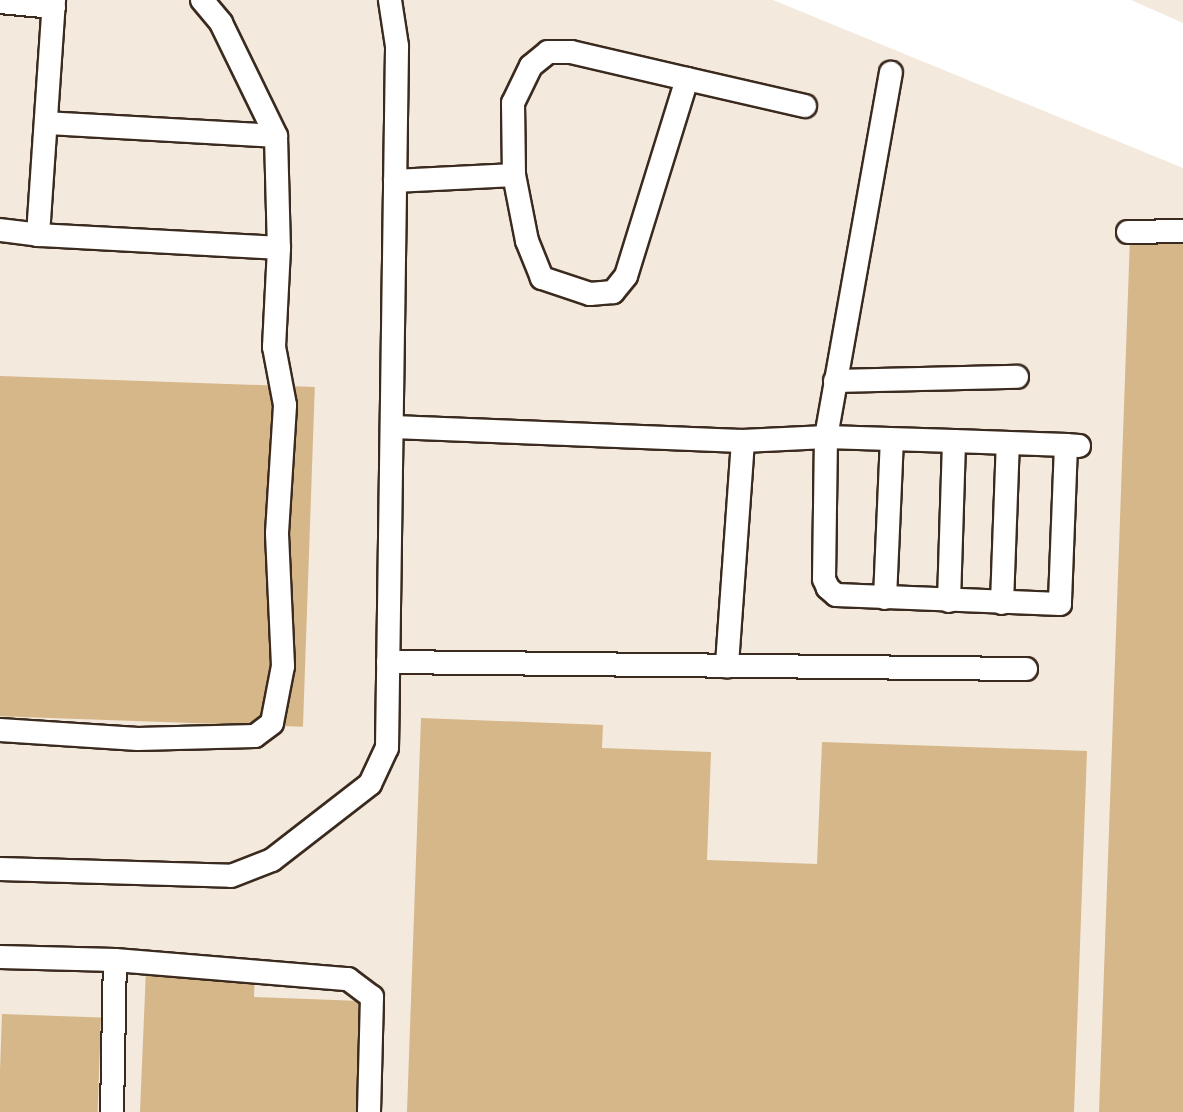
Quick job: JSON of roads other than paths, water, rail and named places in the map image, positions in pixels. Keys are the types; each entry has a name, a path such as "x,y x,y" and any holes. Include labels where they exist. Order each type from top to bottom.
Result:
{"street":[{"path":"0,730 138,739 237,738 255,736 272,723 284,642 278,533 285,405 274,347 279,248 276,136 221,23 202,0"},
{"path":"0,869 231,876 272,860 370,784 387,748 397,46 390,0"},
{"path":"0,2 54,3 38,235"},
{"path":"687,79 626,276 613,292 591,294 542,278 527,241 514,175 513,103 531,66 548,52 571,52 805,106"},
{"path":"392,427 472,433 743,441 826,437 1073,445 1062,600 1053,605 836,595 824,579 826,437 891,73"},
{"path":"46,123 276,136"},
{"path":"395,182 514,175"},
{"path":"0,230 38,235 279,248"},
{"path":"1128,232 1183,231"},
{"path":"835,381 1017,377"},
{"path":"885,598 892,440"},
{"path":"728,666 743,441"},
{"path":"949,601 954,441"},
{"path":"1002,603 1008,443"},
{"path":"388,662 1026,669"},
{"path":"0,957 115,960 348,979 372,997 369,1112"},
{"path":"112,1112 115,960"}]}
